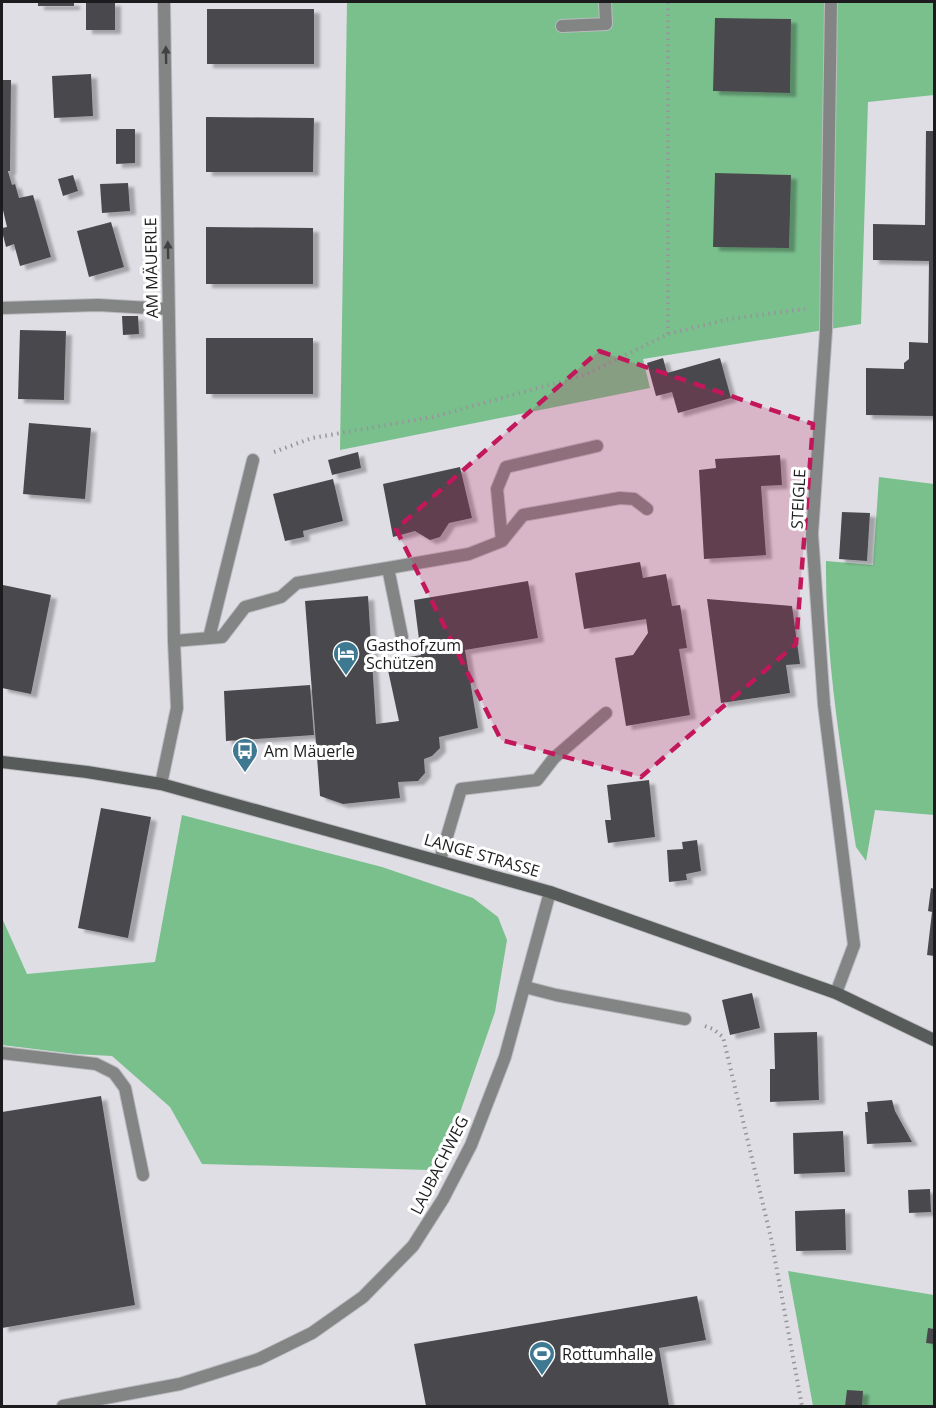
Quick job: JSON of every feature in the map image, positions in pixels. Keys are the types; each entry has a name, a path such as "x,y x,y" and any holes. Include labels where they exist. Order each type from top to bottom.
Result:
{"street":[{"name":"AM MÄUERLE","path":"161,784 177,708 164,2"},
{"path":"562,26 606,24 605,2"},
{"name":"STEIGLE","path":"831,2 826,309 812,534 824,705 854,945 836,993"},
{"path":"2,308 98,305 168,309"},
{"path":"502,542 497,489 506,467 597,446"},
{"path":"209,638 253,459"},
{"path":"174,641 222,637 245,607 281,597 297,583 469,554 502,542 523,515 620,498 634,499 646,508"},
{"path":"388,568 402,637"},
{"path":"440,860 461,789 537,780 554,758 606,713"},
{"name":"LANGE STRASSE","path":"2,762 161,784 550,892 836,993 934,1040"},
{"name":"LAUBACHWEG","path":"63,1407 180,1384 259,1359 312,1333 363,1297 413,1246 443,1199 471,1145 505,1057 550,892"},
{"path":"525,987 684,1019"},
{"path":"2,1053 96,1064 114,1073 125,1088 143,1175"}],"path":[{"path":"668,2 668,334"},
{"path":"253,459 312,438 433,417 585,375 668,334 729,319 799,309 826,309"},
{"path":"684,1019 713,1029 723,1037 771,1238 802,1407"}],"highlighted area":[{"path":"599,351 813,424 796,644 641,777 501,740 396,529"}],"green space":[{"path":"347,2 934,2 934,95 868,102 861,324 643,359 650,388 340,450"},
{"path":"879,477 934,484 934,815 875,810 866,861 856,847 840,740 828,633 826,561 873,565"},
{"path":"182,815 382,867 473,898 498,917 507,940 495,1012 455,1127 429,1170 202,1164 170,1107 112,1056 2,1045 2,918 27,974 155,962"},
{"path":"788,1271 934,1295 934,1406 813,1406"}],"building":[{"path":"38,2 74,2 74,6 38,6"},
{"path":"115,2 115,30 86,30 86,3"},
{"path":"207,9 314,9 314,64 207,64"},
{"path":"715,18 791,19 790,93 713,91"},
{"path":"91,74 93,116 54,118 52,76"},
{"path":"2,80 11,80 10,171 8,171 19,198 33,195 51,257 20,266 14,244 6,247 2,231 2,228 7,227 2,206"},
{"path":"206,117 314,118 313,172 206,172"},
{"path":"116,129 135,129 135,163 116,164"},
{"path":"926,131 934,131 934,416 866,415 866,368 904,369 904,363 909,359 909,342 928,343 929,261 873,260 873,224 925,225"},
{"path":"715,173 791,175 789,248 713,247"},
{"path":"73,175 78,191 63,196 58,179"},
{"path":"128,183 130,211 102,213 100,184"},
{"path":"111,222 124,267 89,277 77,231"},
{"path":"206,227 313,228 313,284 206,284"},
{"path":"122,316 138,316 139,334 123,335"},
{"path":"20,330 66,331 64,400 18,399"},
{"path":"206,338 313,338 313,394 206,394"},
{"path":"663,358 667,373 720,358 731,398 678,413 672,392 656,396 647,363"},
{"path":"29,423 91,428 85,499 23,494"},
{"path":"358,452 361,468 332,475 328,460"},
{"path":"780,455 782,485 761,486 766,555 704,559 699,470 716,468 715,459"},
{"path":"460,467 472,518 449,523 440,537 430,540 415,531 393,537 383,484"},
{"path":"333,479 343,521 303,531 304,537 285,541 273,494"},
{"path":"842,512 870,513 867,561 839,559"},
{"path":"640,562 643,578 666,574 672,606 680,605 687,648 679,649 690,715 626,726 615,658 633,655 648,633 646,619 584,629 575,573"},
{"path":"528,581 538,638 465,650 478,728 439,737 440,748 432,756 424,759 425,773 418,781 398,782 400,798 343,804 320,796 305,601 368,596 376,724 399,721 386,661 421,655 414,600"},
{"path":"3,585 51,595 31,694 2,688"},
{"path":"707,599 792,606 800,664 786,665 790,693 721,703"},
{"path":"310,685 314,735 226,741 224,691"},
{"path":"649,780 655,837 608,843 605,820 611,820 607,785"},
{"path":"101,808 151,817 128,938 78,928"},
{"path":"697,840 701,871 686,874 687,880 669,882 667,850 683,849 682,842"},
{"path":"931,888 934,889 934,956 927,955 932,912 928,911"},
{"path":"752,993 760,1028 730,1035 722,1000"},
{"path":"817,1032 819,1100 770,1102 770,1069 775,1069 774,1033"},
{"path":"101,1096 135,1305 2,1328 2,1112"},
{"path":"892,1100 895,1111 912,1142 867,1144 865,1112 868,1112 867,1102"},
{"path":"843,1131 845,1172 794,1174 793,1133"},
{"path":"930,1189 931,1212 909,1213 908,1190"},
{"path":"845,1209 846,1250 796,1251 795,1211"},
{"name":"Rottumhalle","path":"697,1296 706,1340 659,1348 669,1406 426,1406 414,1344"},
{"path":"928,1328 934,1329 934,1344 926,1343"},
{"path":"847,1390 863,1391 862,1406 845,1406"}],"place":[{"name":"Gasthof zum Schützen","path":"346,677"},
{"name":"Am Mäuerle","path":"245,774"},
{"name":"Rottumhalle","path":"542,1377"}]}
